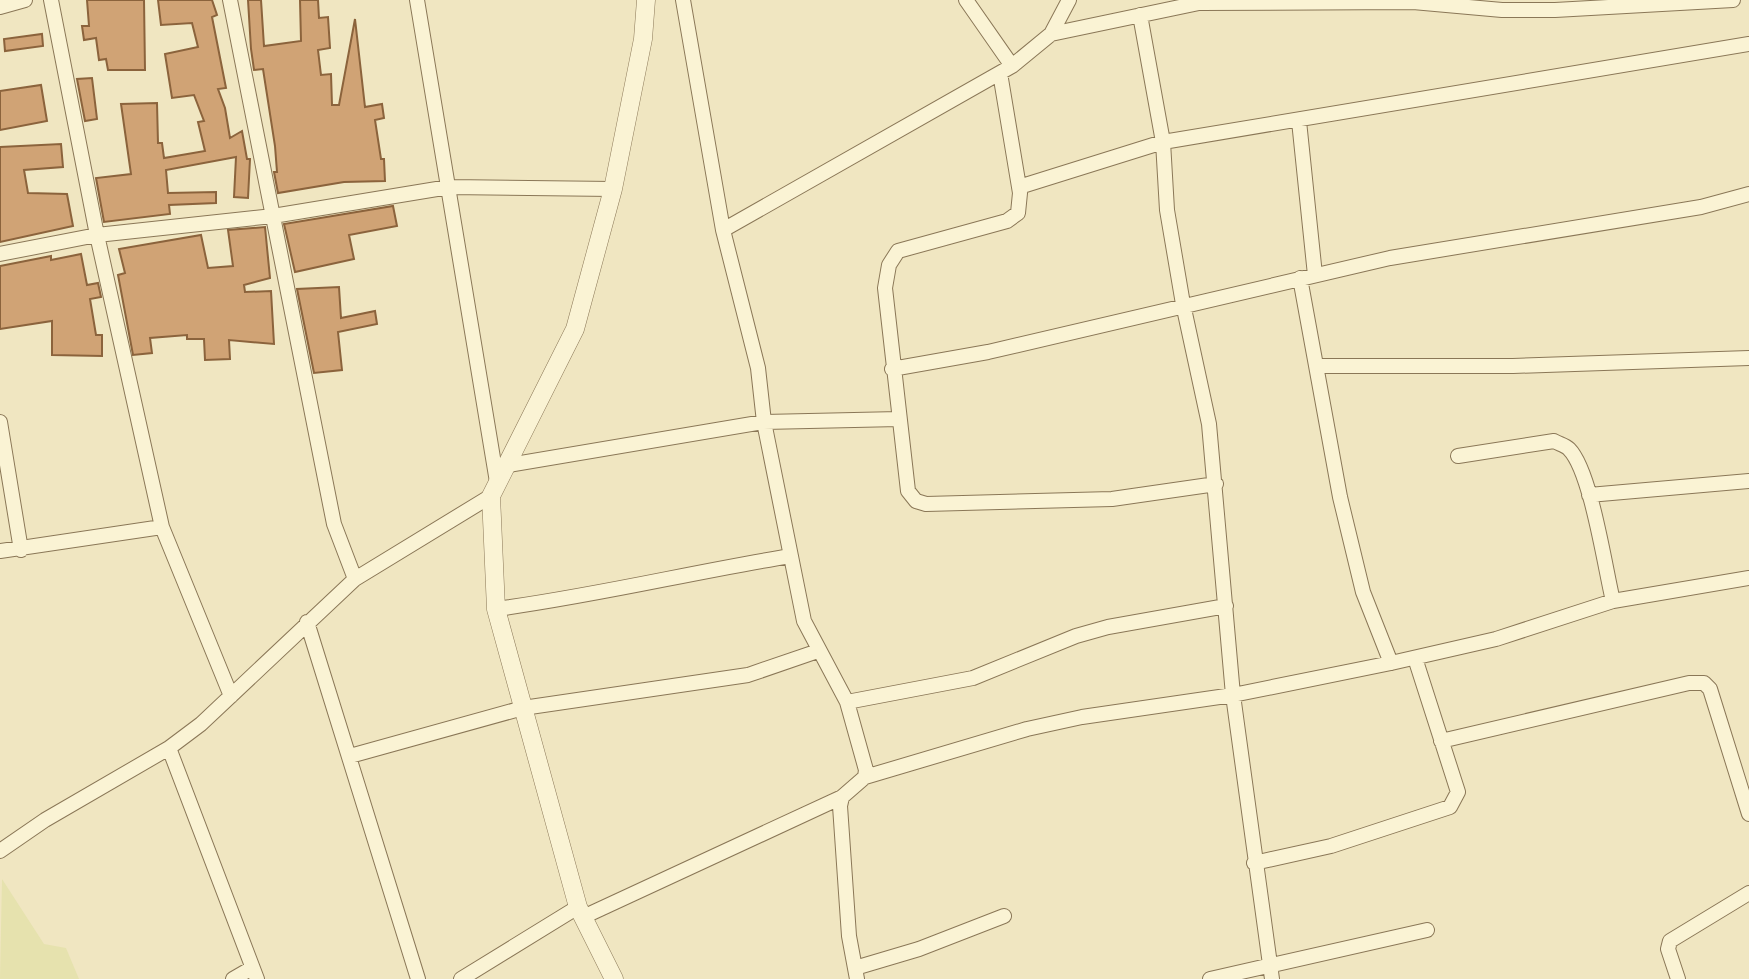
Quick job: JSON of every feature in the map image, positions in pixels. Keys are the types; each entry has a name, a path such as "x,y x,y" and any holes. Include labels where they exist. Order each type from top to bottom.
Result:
{"street":[{"path":"0,8 25,0"},
{"path":"51,0 97,235 162,527 231,696"},
{"path":"230,0 334,524 355,579"},
{"path":"417,0 449,187 494,489 496,609 581,912 614,979"},
{"path":"0,851 45,820 169,748 231,696 355,579 494,489 575,329 612,189 643,39 646,0"},
{"path":"683,0 723,230 758,368 764,422 804,621 847,702 866,770 865,777"},
{"path":"966,0 1006,69 1019,187 1018,213 1007,220 898,251 889,265 884,288 908,491 916,501 926,504 1112,499 1216,484"},
{"path":"723,230 1006,69 1051,34 1069,0"},
{"path":"1051,34 1199,3 1413,2 1528,10 1733,0"},
{"path":"1140,15 1163,142 1167,210 1183,304 1209,424 1233,695 1271,973"},
{"path":"1019,187 1163,142 1749,44"},
{"path":"1298,121 1315,275"},
{"path":"0,254 97,235 273,216 449,187 612,189"},
{"path":"892,369 988,352 1183,304 1390,258 1701,206 1749,194"},
{"path":"1300,278 1340,497 1360,580 1391,663"},
{"path":"1318,366 1513,366 1749,358"},
{"path":"508,464 764,422 899,419"},
{"path":"0,422 21,550"},
{"path":"1458,456 1554,442 1567,447 1575,457 1589,495 1613,601"},
{"path":"1589,495 1749,481"},
{"path":"0,551 162,527"},
{"path":"496,609 575,598 707,570 791,556"},
{"path":"461,979 581,912 842,797 865,777 1027,729 1082,717 1233,695 1415,658 1496,639 1613,601 1749,578"},
{"path":"847,702 974,678 1076,636 1108,627 1226,606"},
{"path":"307,622 418,979"},
{"path":"349,756 523,708 748,675 818,651"},
{"path":"1254,863 1331,846 1450,807 1458,792 1415,658"},
{"path":"1441,741 1689,683 1704,683 1710,690 1749,814"},
{"path":"169,748 255,974 233,979"},
{"path":"842,797 844,873 855,976 1004,916"},
{"path":"1678,979 1668,949 1670,941 1683,930 1749,893"},
{"path":"1210,979 1271,973 1427,930"}],"shaded area":[{"path":"2,879 44,944 66,948 79,979 0,979"}],"building":[{"path":"87,0 144,0 145,70 108,70 106,59 99,60 96,38 84,40 82,26 89,26"},
{"path":"158,0 212,0 217,15 212,17 226,88 218,89 225,108 230,138 242,131 247,159 250,159 248,198 234,197 236,157 166,170 168,193 216,192 216,203 169,205 170,214 104,222 96,178 131,174 121,104 157,103 158,143 162,143 164,158 205,151 198,122 204,121 194,95 172,98 165,54 198,47 192,23 161,25"},
{"path":"248,0 261,0 264,46 301,41 300,0 318,0 319,18 328,17 330,48 318,50 321,75 331,74 332,105 339,105 355,19 365,107 382,104 384,118 375,120 381,159 384,159 385,181 344,182 278,193 274,172 277,172 275,146 263,69 254,70"},
{"path":"42,34 43,46 5,51 4,39"},
{"path":"92,78 97,119 85,121 77,79"},
{"path":"41,85 47,121 0,130 0,91"},
{"path":"61,144 63,167 24,170 28,193 67,194 73,226 0,242 0,147"},
{"path":"393,206 397,226 349,235 354,259 295,272 284,224"},
{"path":"265,227 270,278 244,285 245,292 271,291 274,344 229,340 230,359 205,360 204,339 187,339 187,335 150,338 152,353 133,355 118,275 125,273 119,249 201,235 208,268 233,266 228,230"},
{"path":"81,254 87,285 98,283 101,297 90,299 96,335 102,335 102,356 52,355 52,321 0,329 0,266 51,256 51,260"},
{"path":"339,287 341,318 375,311 377,324 338,332 342,370 314,373 297,289"}]}
